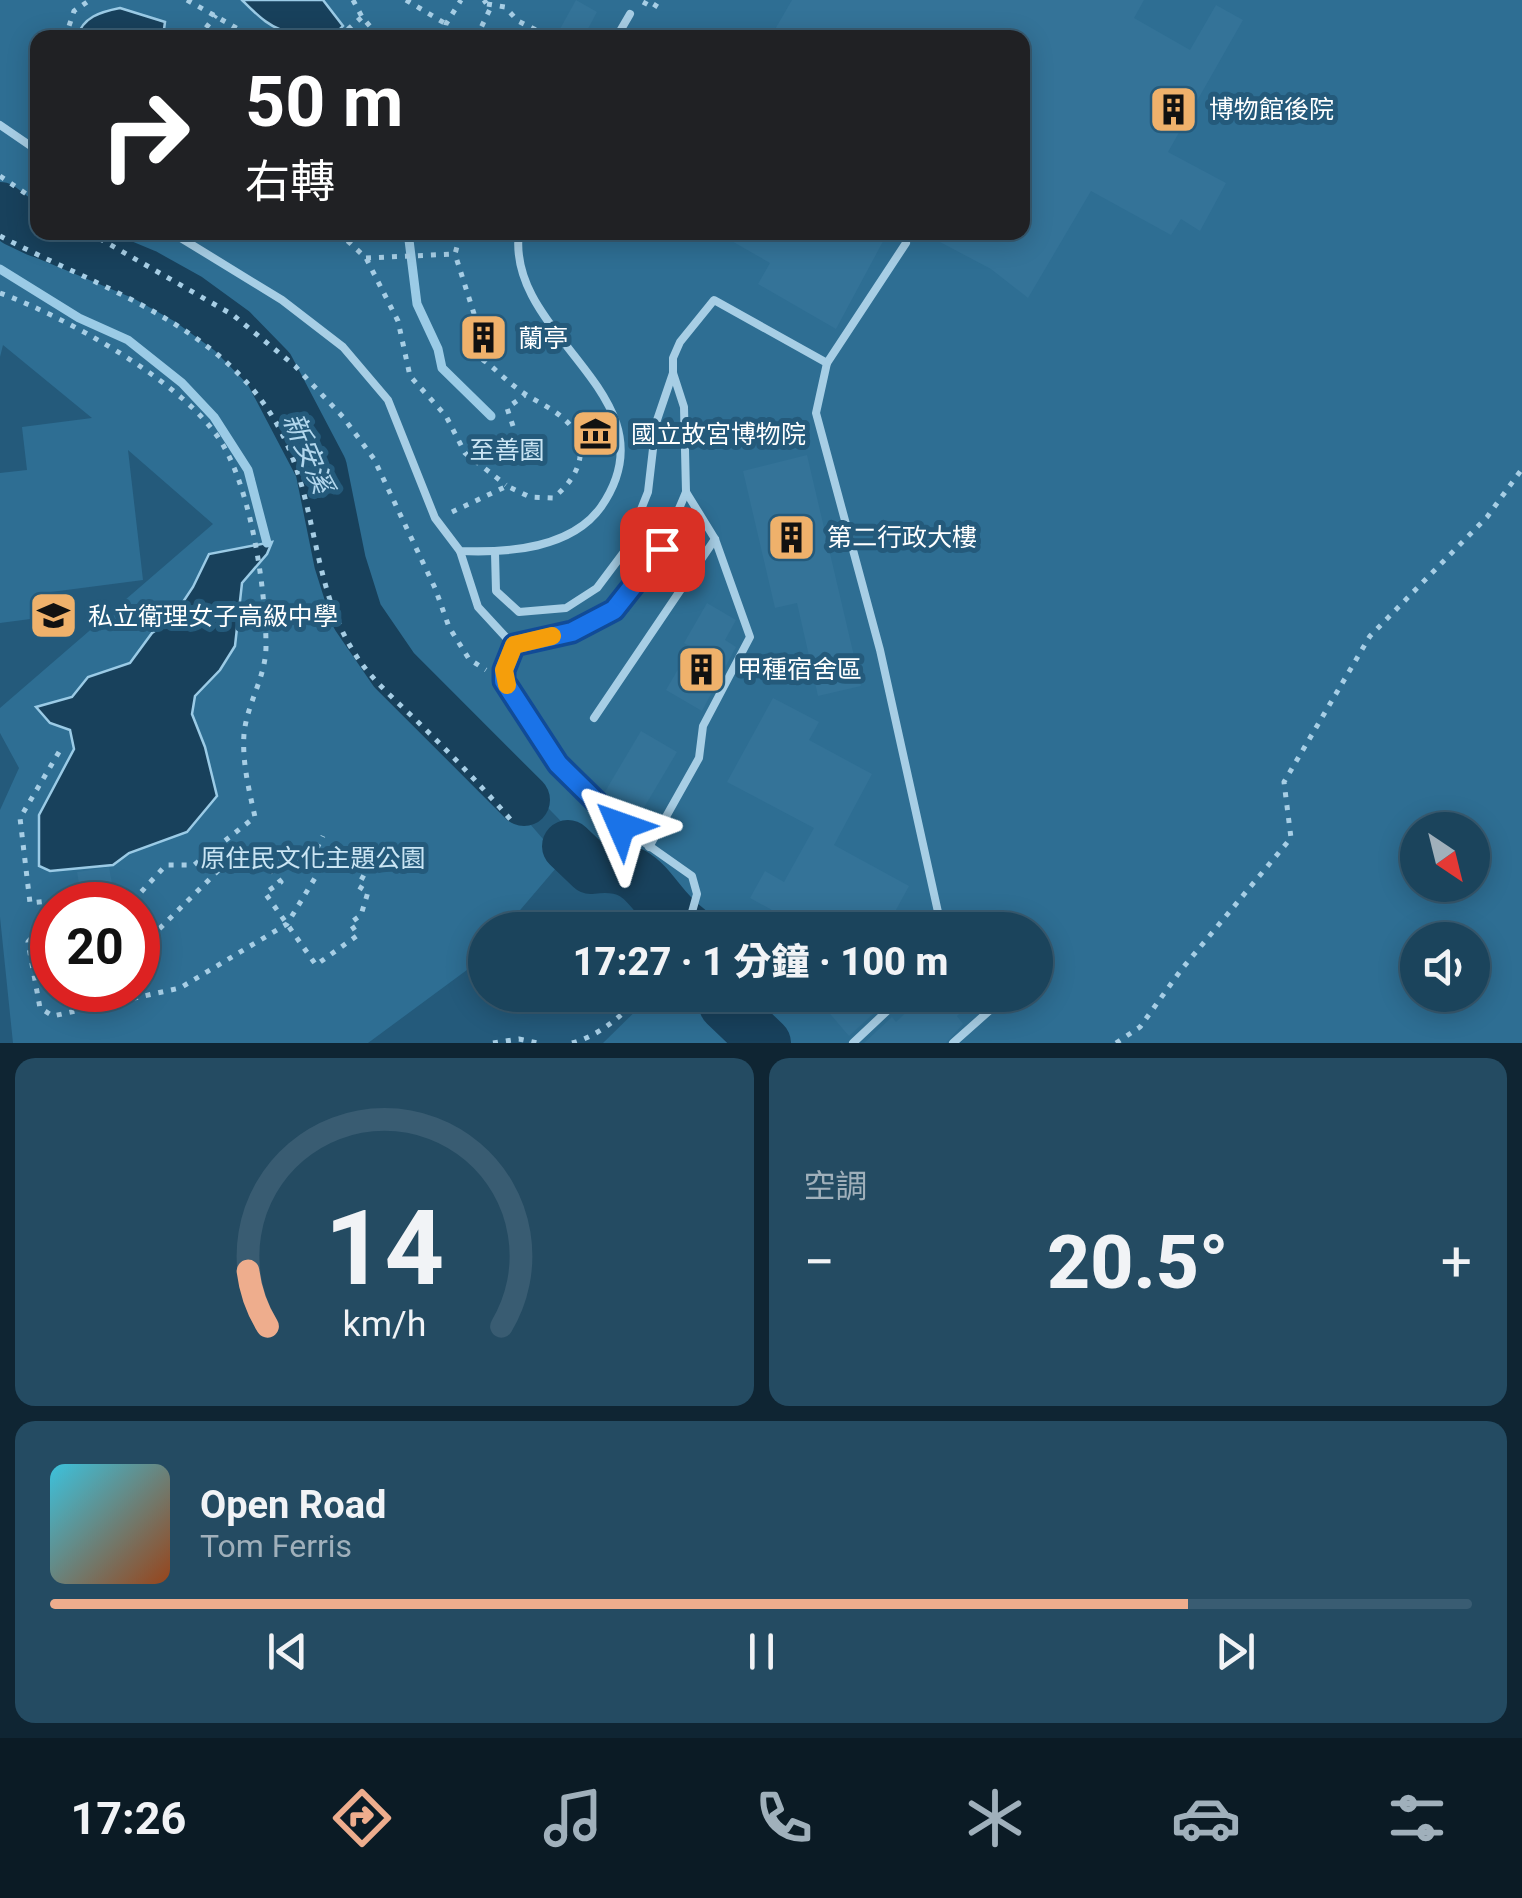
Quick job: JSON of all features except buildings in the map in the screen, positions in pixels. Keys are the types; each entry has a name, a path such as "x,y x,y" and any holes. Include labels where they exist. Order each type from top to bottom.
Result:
{"lane":[{"path":"621,30 630,14"},
{"path":"0,124 30,145"},
{"path":"184,240 282,300 343,347 388,400 435,518 460,551 478,606 514,645"},
{"path":"460,551 495,552 557,540 590,522 615,486 621,450 614,414 524,284 517,240"},
{"path":"906,243 827,363 816,413 880,650 938,912"},
{"path":"514,645 572,632 614,610 662,549 686,492 684,407 673,358 680,342 714,300 827,363"},
{"path":"495,552 496,592 519,612 566,608 597,588 624,552 648,492 656,423 674,373"},
{"path":"649,846 699,758 703,726 750,637 715,539 686,492"},
{"path":"594,718 715,539"},
{"path":"514,645 504,681 558,764 621,826 692,876 697,894 692,912"},
{"path":"853,1043 886,1012"},
{"path":"954,1043 988,1012"}],"path":[{"path":"66,0 74,11"},
{"path":"68,30 74,11 90,0"},
{"path":"187,0 240,30"},
{"path":"354,0 373,30"},
{"path":"406,0 446,24"},
{"path":"445,30 461,0"},
{"path":"640,0 654,8 659,0"},
{"path":"486,2 505,6 518,21 536,30"},
{"path":"480,30 490,9 486,2"},
{"path":"204,30 216,16"},
{"path":"347,30 362,17"},
{"path":"0,176 30,197"},
{"path":"0,236 156,312 196,337 240,373 263,400 294,460 331,606 356,657 511,820 514,817"},
{"path":"102,240 233,315 295,366 343,417 374,458 435,588 449,627 469,659 490,672 504,670"},
{"path":"347,240 366,258 398,321 410,376 446,416 465,453 508,486 530,497 554,498 568,486 580,464 581,442 565,419 468,351 463,338 468,325 476,320 455,254 459,240"},
{"path":"366,258 455,254"},
{"path":"0,293 122,354 177,396 215,433 237,473 260,580 266,648 262,676 244,733 246,773 256,817 194,865 166,865 150,882"},
{"path":"512,426 507,408 526,394"},
{"path":"1116,1043 1140,1027 1180,970 1291,838 1284,782 1370,636 1487,517 1522,469"},
{"path":"445,515 508,486"},
{"path":"30,902 20,818 59,752"},
{"path":"311,860 323,836"},
{"path":"212,852 248,870 263,858 280,882 265,893 316,966 358,935 350,923 362,915 368,892 358,886 366,871 316,849"},
{"path":"160,992 180,988 286,924 329,855"},
{"path":"160,928 230,859"},
{"path":"46,1012 53,1016 71,1012"},
{"path":"572,1043 601,1030 626,1012"},
{"path":"493,1043 518,1039 538,1043"}],"green space":[{"name":"至善園","path":"0,0 1522,0 1522,1043 603,1043 635,1012 1053,1012 1053,912 682,912 681,898 627,848 587,848 415,671 374,611 340,473 292,374 166,285 88,240 1030,240 1030,30 30,30 30,205 0,183"},
{"name":"原住民文化主題公園","path":"0,224 172,312 256,376 295,438 316,501 339,611 379,672 493,781 562,861 518,912 468,912 468,969 368,1043 13,1043 0,917 0,810 19,768 0,733 0,708 213,524 128,450 143,580 51,592 53,616 0,623 0,473 27,470 22,427 92,418 3,345 0,357"}],"shaded area":[{"path":"242,0 323,0 343,26 339,30 283,30 264,20"},
{"path":"120,8 165,22 164,30 80,30 93,16"},
{"path":"272,542 267,554 242,583 235,646 220,670 195,696 192,714 217,796 187,832 129,853 113,865 50,871 39,866 39,815 74,749 70,730 50,723 36,707 72,697 88,677 130,663 152,633 171,620 209,554"}],"waterway":[{"name":"新安溪","path":"0,208 30,227"},
{"name":"新安溪","path":"61,240 145,275 188,299 232,331 269,369 321,468 340,562 357,616 394,670 524,800"},
{"path":"409,240 417,304 438,349 442,368 491,416"},
{"path":"0,269 79,318 128,340 182,383 214,417 248,470 267,543"},
{"name":"新安溪","path":"568,846 591,868 610,867 637,876 669,912"},
{"name":"新安溪","path":"732,1012 765,1043"}],"slow traffic":[{"path":"507,685 504,670 514,645 552,636"}],"place":[{"name":"博物館後院","path":"1174,109"},
{"name":"蘭亭","path":"483,338"},
{"name":"國立故宮博物院","path":"596,434"},
{"name":"第二行政大樓","path":"792,537"},
{"name":"私立衛理女子高級中學","path":"53,616"},
{"name":"甲種宿舍區","path":"702,669"}],"route":[{"path":"621,826 558,764 504,681 504,670 514,645 572,632 614,610 662,549"}]}
